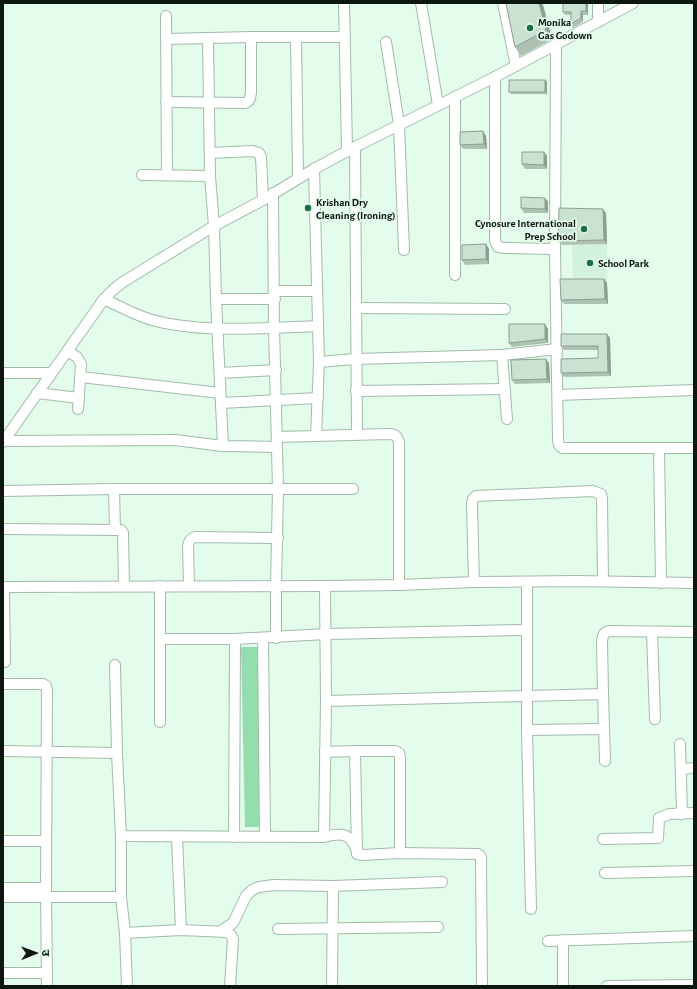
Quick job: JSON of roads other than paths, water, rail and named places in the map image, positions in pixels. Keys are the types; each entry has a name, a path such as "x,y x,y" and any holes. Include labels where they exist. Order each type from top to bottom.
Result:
{"street":[{"path":"344,3 351,149 356,308 355,359 357,434"},
{"path":"421,3 438,105"},
{"path":"503,3 516,66"},
{"path":"598,3 598,22"},
{"path":"3,442 104,299 123,282 214,226 263,200 314,169 399,124 495,78 633,3"},
{"path":"166,16 167,175"},
{"path":"166,102 248,102 251,92 251,37"},
{"path":"296,37 298,178"},
{"path":"166,39 345,37"},
{"path":"208,38 210,176 214,226 223,446"},
{"path":"386,42 399,124 404,250"},
{"path":"556,45 555,249 559,445 562,448 694,448"},
{"path":"495,78 495,241 498,246 505,248 555,249"},
{"path":"454,97 455,275"},
{"path":"210,153 252,151 259,153 261,158 263,200"},
{"path":"314,169 318,326 318,398 316,436"},
{"path":"142,175 210,176"},
{"path":"274,193 274,328 277,400 278,489 276,638"},
{"path":"216,299 317,291"},
{"path":"104,299 133,313 161,322 181,326 218,328 274,328 318,326"},
{"path":"356,308 505,309"},
{"path":"318,362 355,359 502,355 557,350"},
{"path":"67,351 77,357 81,364 78,410"},
{"path":"502,355 507,420"},
{"path":"220,373 276,370"},
{"path":"3,373 51,373"},
{"path":"81,377 220,398 277,400 318,398"},
{"path":"356,391 505,389"},
{"path":"558,395 694,390"},
{"path":"38,393 79,398"},
{"path":"3,442 175,440 223,446 277,442 316,436 394,434 399,442 399,585"},
{"path":"659,448 661,583"},
{"path":"3,491 114,489 354,489"},
{"path":"114,489 115,530"},
{"path":"474,582 472,504 473,499 476,496 593,491 601,494 602,499 603,581"},
{"path":"3,529 121,530 123,533 124,586"},
{"path":"189,586 188,546 191,539 278,538"},
{"path":"5,662 3,587 325,586 474,582 603,581 694,583"},
{"path":"527,582 527,730 531,909"},
{"path":"160,586 160,722"},
{"path":"324,837 326,701 325,586"},
{"path":"160,639 276,638 326,634 526,630"},
{"path":"605,761 603,635 605,632 694,632"},
{"path":"652,632 655,719"},
{"path":"263,638 265,836"},
{"path":"234,837 235,639"},
{"path":"115,665 121,897 125,933 127,986"},
{"path":"3,684 38,683 46,686 47,691 47,986"},
{"path":"326,701 603,694"},
{"path":"527,730 604,729"},
{"path":"680,744 682,814"},
{"path":"3,751 117,752"},
{"path":"355,751 357,854"},
{"path":"325,752 395,751 399,753 400,853"},
{"path":"681,769 694,768"},
{"path":"603,839 658,838 659,818 669,814 694,813"},
{"path":"120,836 324,837 341,834 354,842 357,854"},
{"path":"177,836 181,930"},
{"path":"3,841 46,841"},
{"path":"357,854 478,854 481,857 482,986"},
{"path":"605,873 694,871"},
{"path":"222,931 233,923 246,896 255,888 274,885 332,886 442,882"},
{"path":"332,886 332,986"},
{"path":"3,888 46,893 121,897"},
{"path":"3,897 46,893"},
{"path":"278,929 438,926"},
{"path":"125,933 181,930 227,932 233,939 230,986"},
{"path":"548,941 694,936"},
{"path":"563,940 563,986"},
{"path":"3,973 47,973"},
{"path":"607,986 694,985"}],"place":[{"name":"Monika Gas Godown","path":"530,28"},
{"name":"Krishan Dry Cleaning (Ironing)","path":"308,208"},
{"name":"Cynosure International Prep School","path":"584,229"},
{"name":"School Park","path":"590,263"}]}
